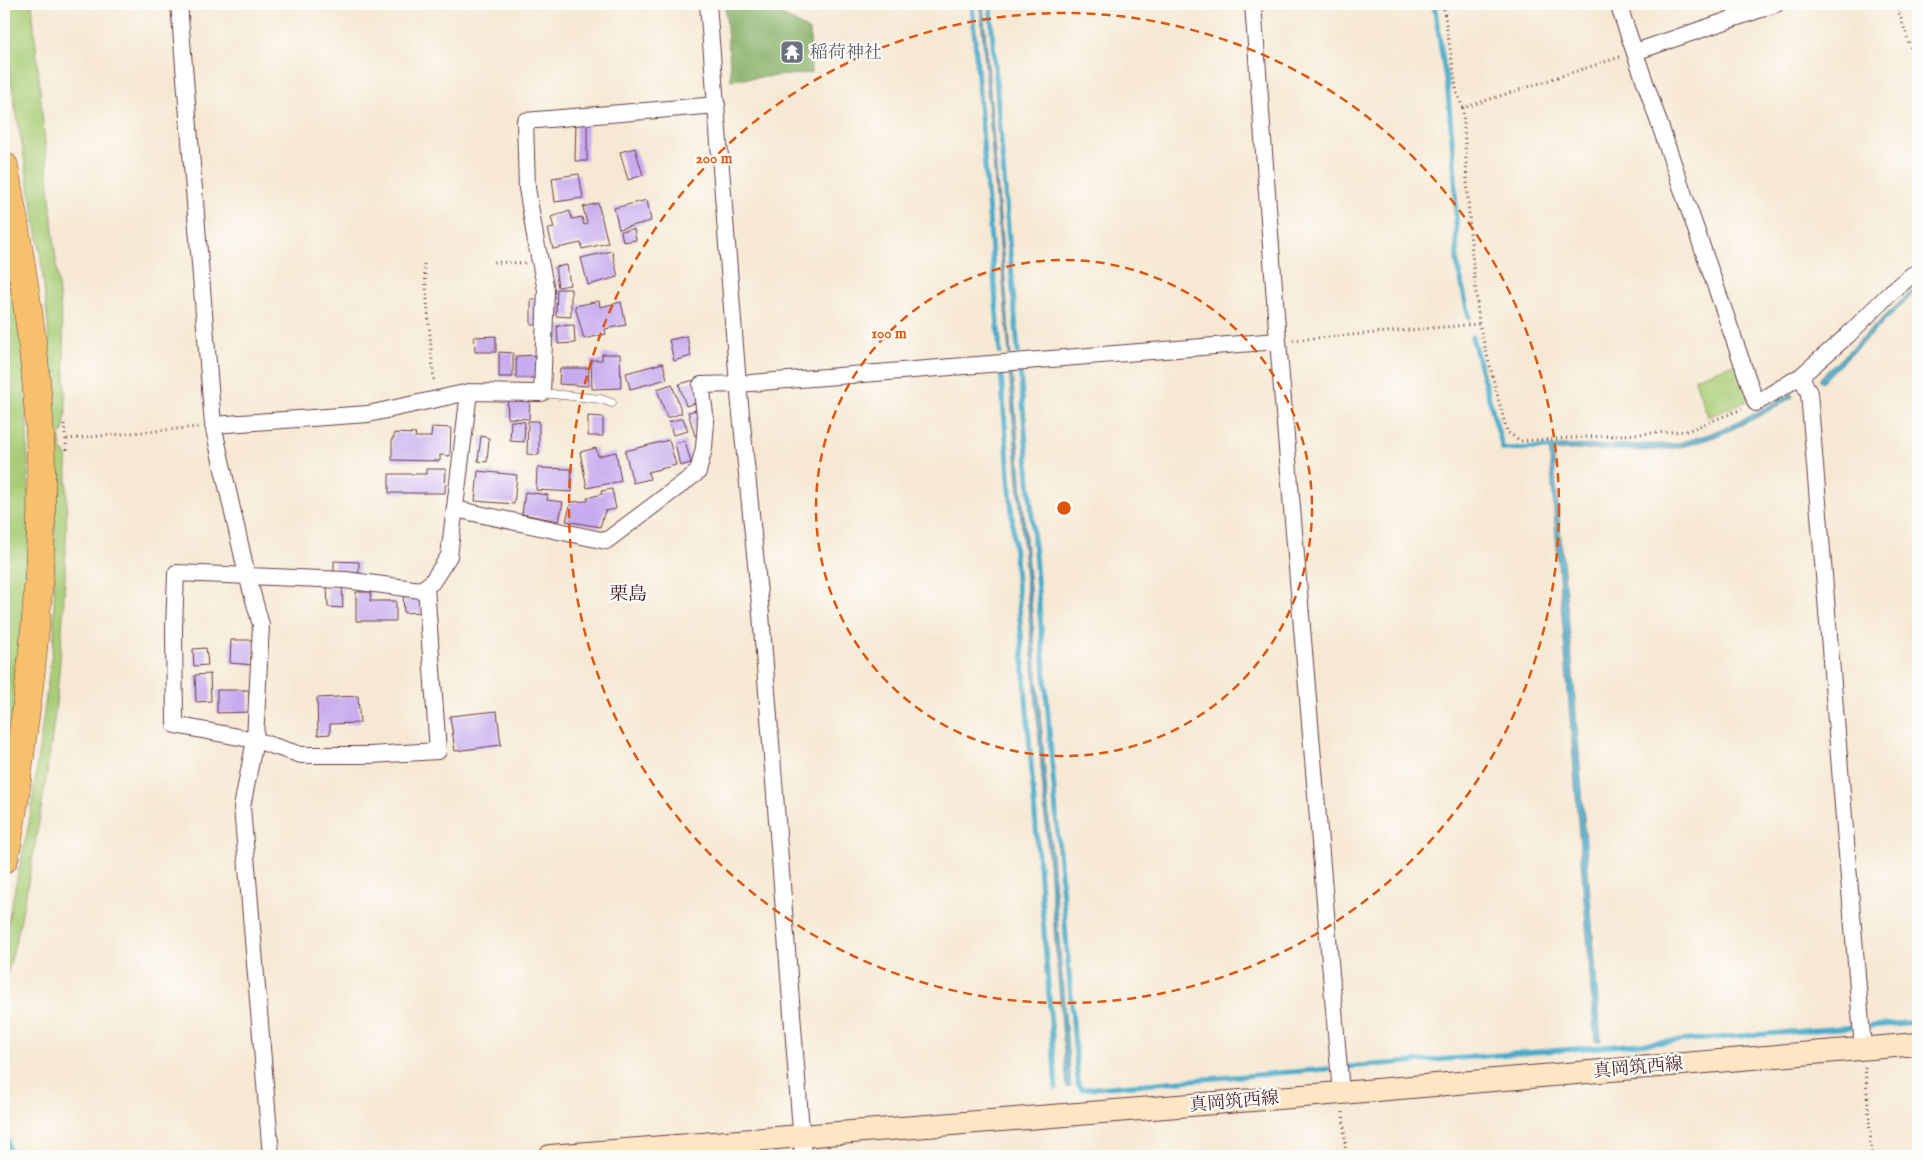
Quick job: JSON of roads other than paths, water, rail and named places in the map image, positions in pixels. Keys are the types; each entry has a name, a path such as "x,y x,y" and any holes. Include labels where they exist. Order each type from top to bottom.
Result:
{"highway":[{"path":"4,166 25,283 34,361 41,464 40,566 28,695 10,831 4,859"}],"main road":[{"name":"真岡筑西線","path":"550,1156 802,1146 1341,1093 1918,1044"}],"street":[{"path":"180,4 213,425 247,575 261,625 255,740 242,807 271,1156"},
{"path":"708,4 738,384 761,614 802,1146"},
{"path":"1253,4 1278,341 1341,1093"},
{"path":"1618,4 1756,403 1801,376 1847,336 1891,292 1918,272"},
{"path":"1635,52 1776,4"},
{"path":"213,425 368,414 469,392 542,393 546,290 527,188 525,121 717,104"},
{"path":"455,509 606,541 698,472 704,448 706,421 701,385 738,384 1278,341"},
{"path":"1801,376 1809,393 1863,1048"},
{"path":"426,587 438,751 370,755 300,755 255,740 175,725 174,629 176,573 345,580 421,590 426,587 432,582 449,556 469,392"}],"lane":[{"path":"542,393 612,403"}],"water":[{"path":"980,4 983,4 1011,355 1009,355"},
{"path":"1918,285 1918,289 1822,382 1819,379"},
{"path":"1012,369 1071,1087 1067,1088 1009,370"},
{"path":"1792,393 1793,397 1751,420 1689,445 1659,450 1553,451 1571,648 1601,1041 1595,1041 1549,446 1675,444 1709,434 1748,417"}],"waterway":[{"path":"972,4 1000,353"},
{"path":"990,4 1018,352"},
{"path":"1434,4 1448,93 1455,176 1457,262 1469,317"},
{"path":"1472,337 1503,449 1554,448"},
{"path":"1020,369 1078,1084 1082,1089 1328,1069"},
{"path":"1001,372 1056,1088"},
{"path":"1871,1026 1918,1022"},
{"path":"1347,1067 1853,1027"},
{"path":"4,1123 10,1156"}],"place":[{"name":"稲荷神社","path":"792,52"}],"district":[{"name":"栗島","path":"628,593"}]}
